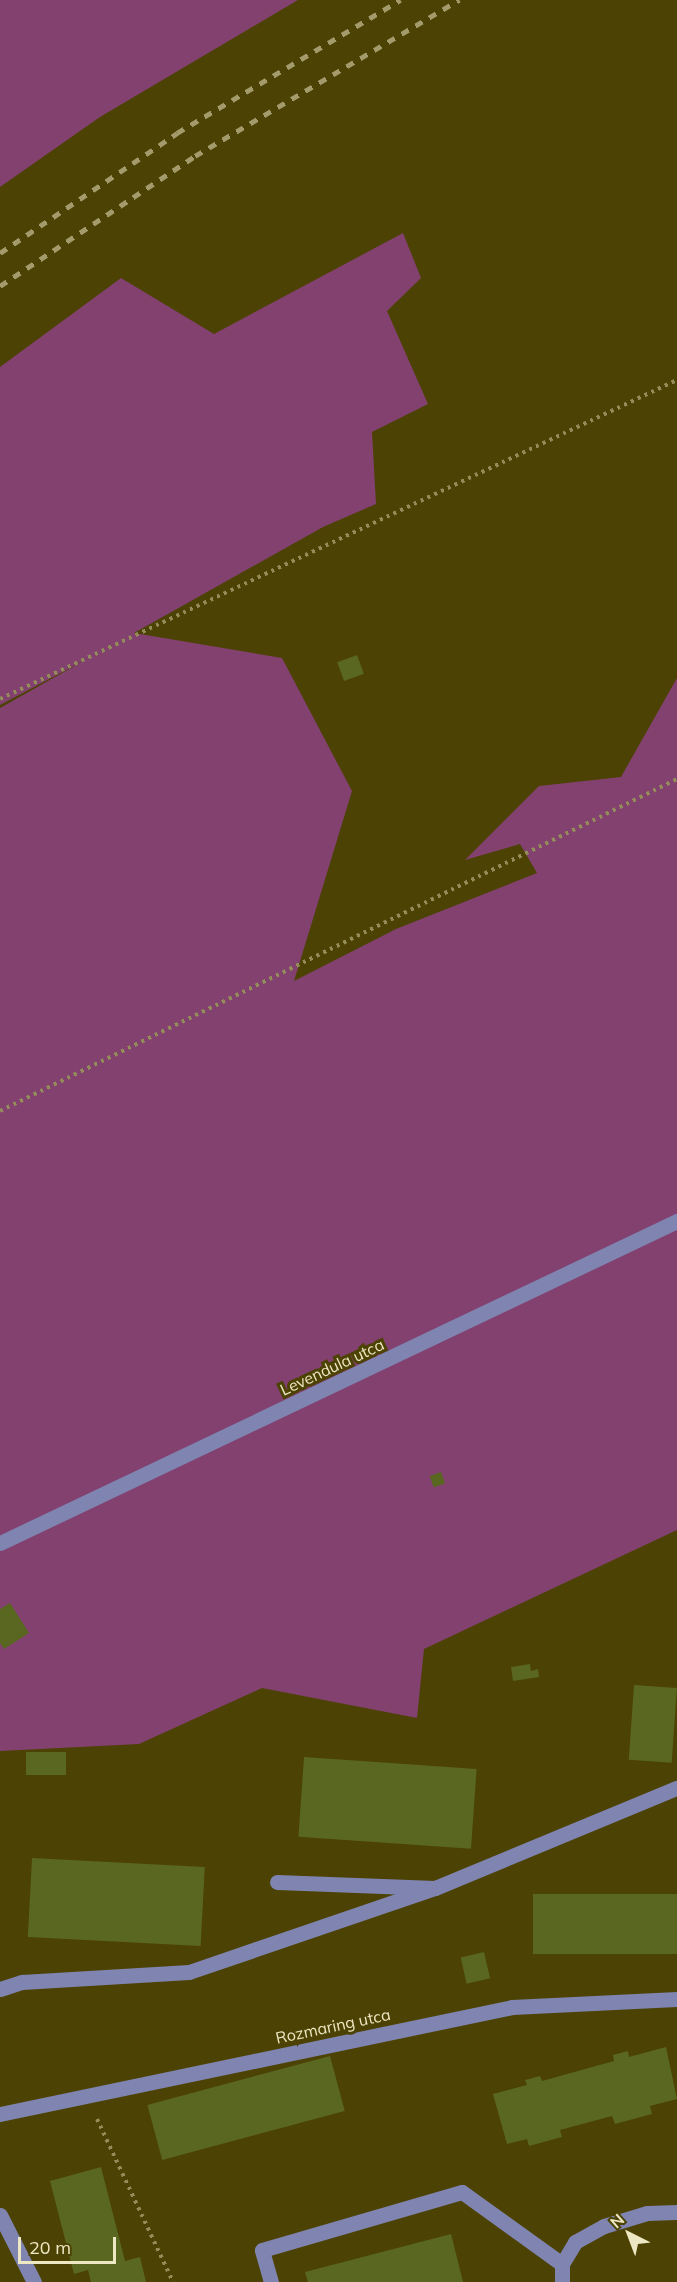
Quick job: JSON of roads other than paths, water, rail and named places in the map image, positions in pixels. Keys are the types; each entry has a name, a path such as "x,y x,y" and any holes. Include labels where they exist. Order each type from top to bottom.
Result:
{"street":[{"name":"Levendula utca","path":"0,1543 677,1221"},
{"path":"0,1989 22,1982 189,1972 435,1888 677,1788"},
{"path":"277,1882 435,1888"},
{"name":"Rozmaring utca","path":"0,2114 512,2007 677,1999"},
{"path":"272,2282 262,2250 462,2192 562,2264"},
{"path":"562,2282 562,2264 575,2242 604,2226 647,2213 677,2212"},
{"path":"0,2215 33,2282"}],"railway":[{"path":"0,253 177,133 400,0"},
{"path":"0,286 195,156 459,0"}]}
